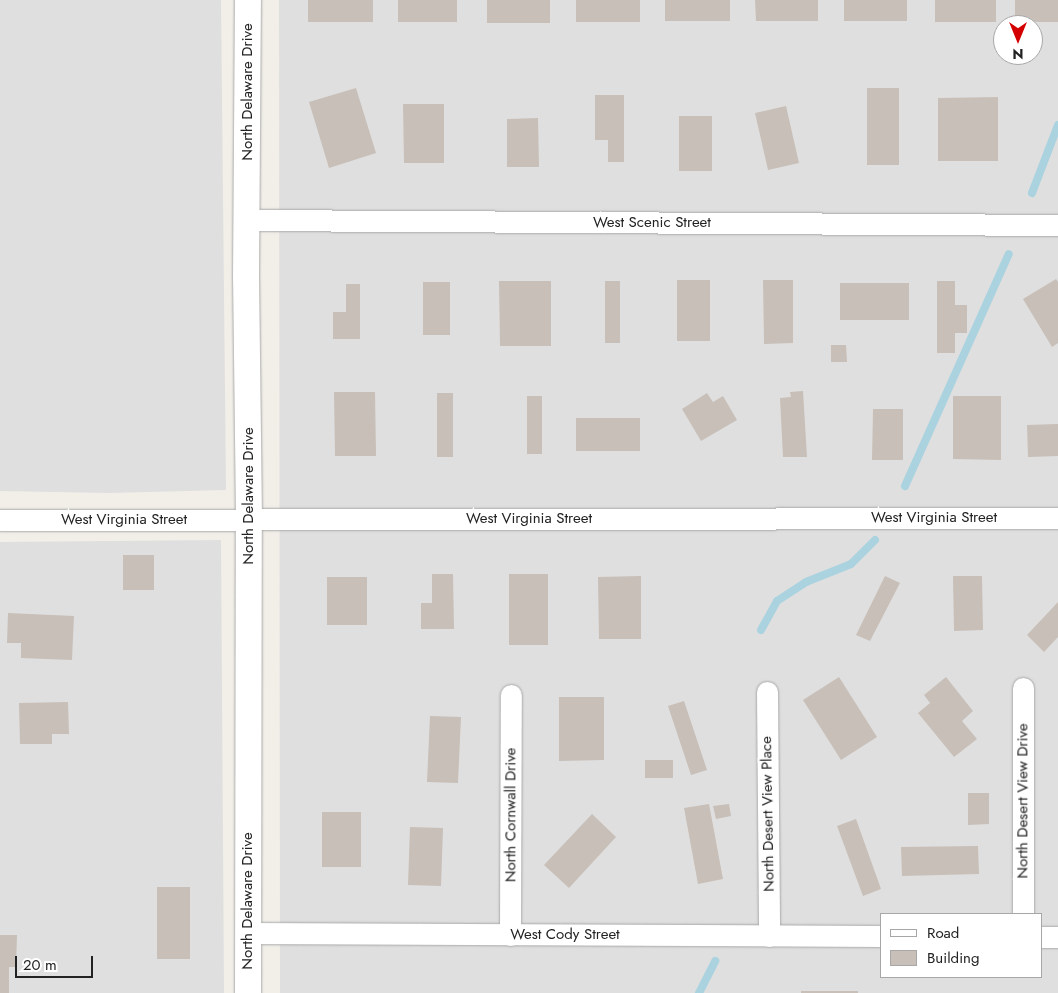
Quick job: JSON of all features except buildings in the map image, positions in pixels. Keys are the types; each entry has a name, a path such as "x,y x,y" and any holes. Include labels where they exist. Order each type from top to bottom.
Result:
{"street":[{"name":"North Delaware Drive","path":"248,0 248,993"},
{"name":"West Scenic Street","path":"247,220 1058,225"},
{"name":"West Virginia Street","path":"0,520 1058,518"},
{"name":"North Desert View Drive","path":"1023,688 1023,913"},
{"name":"North Desert View Place","path":"767,692 769,936"},
{"name":"North Cornwall Drive","path":"510,935 512,695"},
{"name":"West Cody Street","path":"248,933 880,936"},
{"path":"1043,937 1058,937"}],"shaded area":[{"path":"0,0 221,0 226,490 109,493 0,491"},
{"path":"279,0 1058,0 1058,993 280,993"},
{"path":"221,540 224,993 0,993 0,542"}],"waterway":[{"path":"1032,193 1058,125"},
{"path":"905,486 1009,254"},
{"path":"761,630 777,601 806,582 851,564 875,540"},
{"path":"699,993 715,961"}]}
